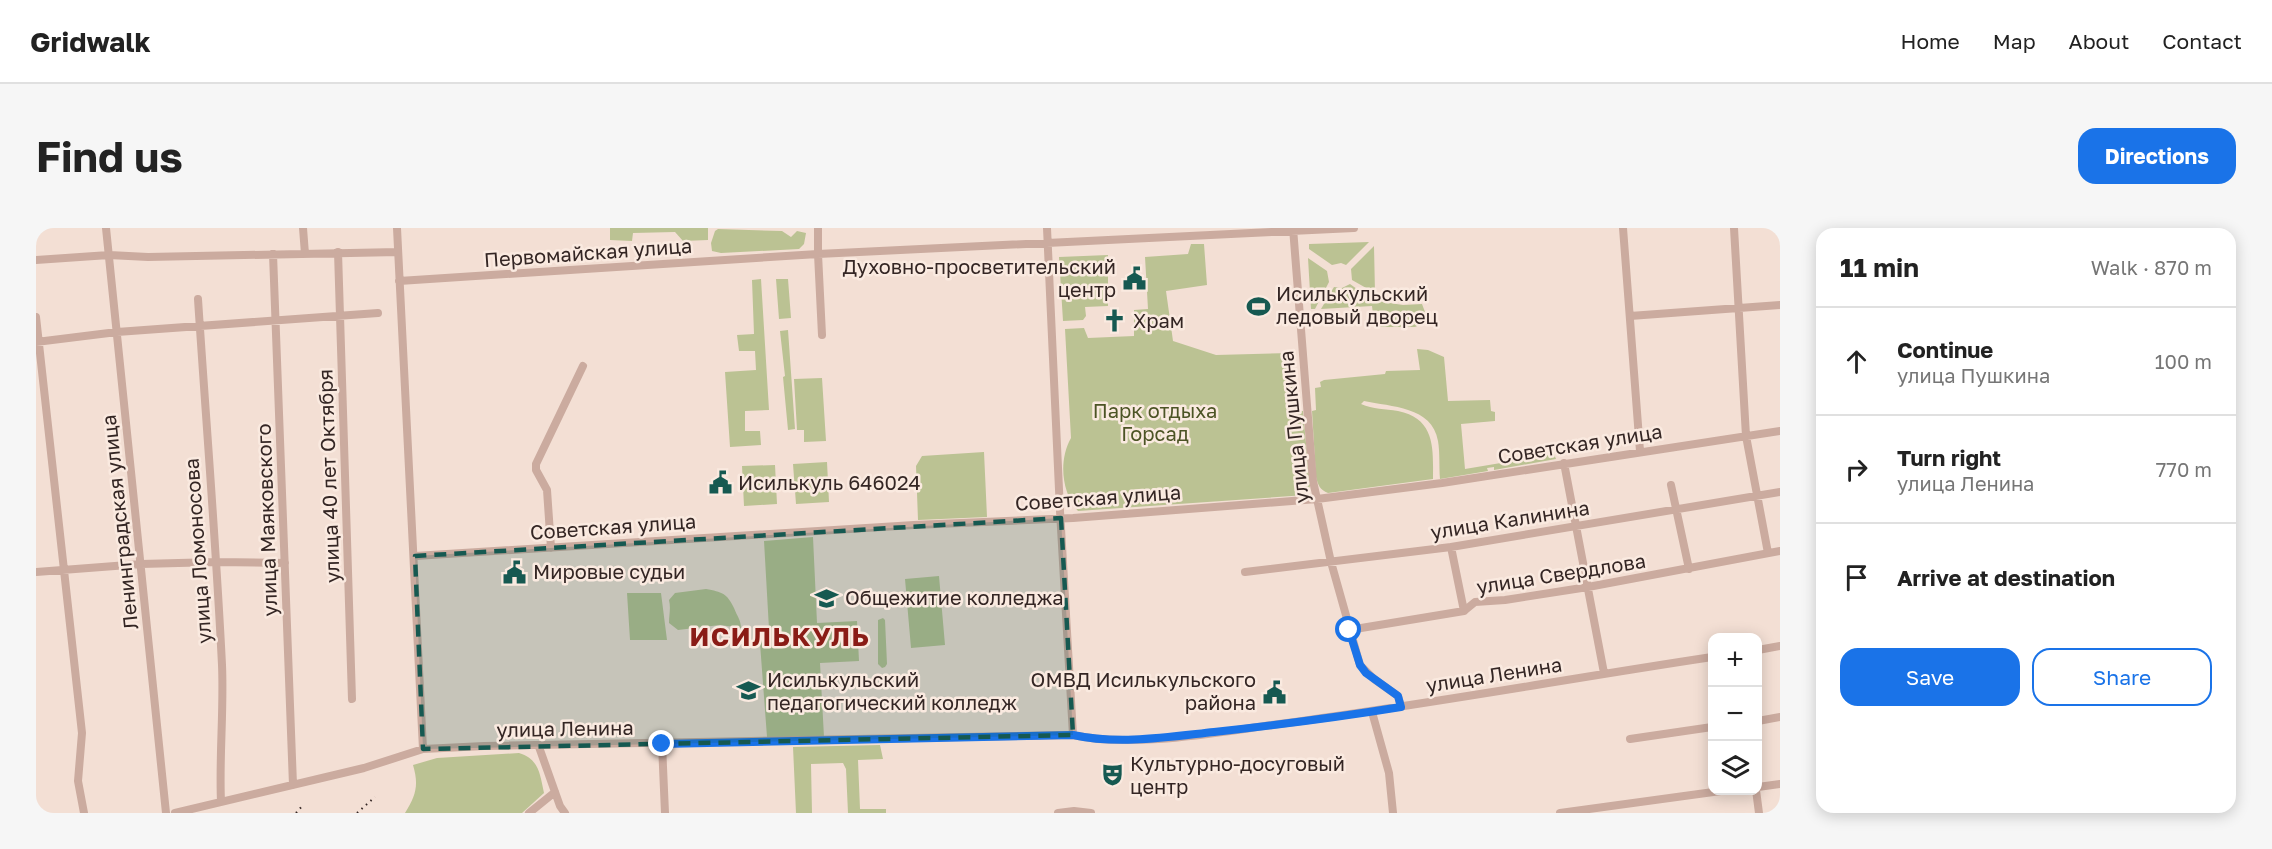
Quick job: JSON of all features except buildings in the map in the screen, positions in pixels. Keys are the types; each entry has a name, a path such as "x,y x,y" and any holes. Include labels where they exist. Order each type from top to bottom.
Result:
{"street":[{"name":"Ленинградская улица","path":"106,228 166,813"},
{"path":"303,228 305,254"},
{"path":"397,228 423,749"},
{"path":"818,228 822,335"},
{"path":"1047,228 1073,735"},
{"name":"Первомайская улица","path":"399,281 1219,231 1354,228"},
{"path":"1623,228 1640,451"},
{"path":"1734,228 1746,436 1768,553"},
{"name":"улица Пушкина","path":"1293,230 1309,434 1317,499 1331,562 1360,665 1374,680 1398,696 1401,707"},
{"name":"улица 40 лет Октября","path":"338,252 352,699"},
{"path":"36,260 109,255 148,257 398,252"},
{"name":"улица Маяковского","path":"273,254 293,785"},
{"name":"улица Ломоносова","path":"198,299 222,667 219,771 221,802"},
{"path":"1630,316 1780,305"},
{"path":"37,342 117,332 378,313"},
{"path":"36,317 82,733 78,782 84,813"},
{"path":"551,548 547,490 536,470 536,464 583,366"},
{"name":"Советская улица","path":"415,556 1061,518 1317,499 1442,483 1780,431"},
{"path":"1564,463 1604,673"},
{"path":"1671,485 1689,569"},
{"name":"улица Калинина","path":"1245,572 1451,547 1780,492"},
{"path":"1451,547 1464,611"},
{"name":"улица Свердлова","path":"1349,630 1464,611 1475,602 1505,600 1588,587 1780,551"},
{"path":"36,572 141,564 285,563"},
{"path":"1762,649 1780,646"},
{"name":"улица Ленина","path":"175,813 364,768 423,749 1073,735 1105,740 1148,739 1372,712 1708,658"},
{"path":"1372,712 1389,772 1393,813"},
{"path":"1762,720 1780,717"},
{"path":"1630,739 1708,728"},
{"path":"662,744 665,813"},
{"path":"539,747 565,813"},
{"path":"1762,788 1780,784"},
{"path":"529,813 555,792"},
{"path":"1560,813 1708,793"},
{"path":"1758,795 1759,813"},
{"path":"1058,813 1074,811 1091,813"}],"highlighted area":[{"path":"1061,518 1073,735 423,749 415,556"}],"green space":[{"path":"610,228 708,228 708,240 683,241 675,232 633,233 632,241 610,240"},
{"path":"718,229 782,231 791,237 797,231 806,233 804,244 799,249 721,253 712,251 711,243"},
{"path":"1369,242 1346,265 1341,263 1332,265 1309,249 1309,244"},
{"name":"Парк отдыха Горсад","path":"1191,244 1204,244 1207,285 1166,291 1173,341 1216,355 1290,353 1296,411 1303,411 1310,486 1306,495 1078,511 1065,486 1063,466 1071,438 1065,329 1084,328 1088,338 1134,336 1134,310 1148,309 1145,257 1188,254"},
{"path":"1374,246 1375,293 1352,280 1351,269"},
{"path":"1108,255 1108,306 1085,307 1086,316 1083,320 1063,321 1059,257"},
{"path":"1308,258 1327,271 1329,282 1315,309 1311,309"},
{"path":"761,279 769,410 745,411 745,431 760,431 761,445 730,447 725,372 756,370 755,351 739,351 737,335 754,334 752,280"},
{"path":"776,279 788,279 791,318 779,319"},
{"path":"1350,284 1368,297 1382,299 1383,302 1403,305 1422,304 1425,312 1433,313 1435,318 1415,327 1379,327 1374,323 1372,306 1321,309 1334,287 1342,288"},
{"path":"788,330 795,429 788,430 780,331"},
{"path":"1417,349 1428,350 1444,357 1448,401 1490,400 1491,411 1495,412 1495,421 1461,424 1465,469 1554,454 1556,459 1494,470 1494,467 1487,468 1488,471 1440,479 1438,441 1428,421 1409,410 1364,401 1361,404 1398,411 1420,421 1430,437 1433,479 1328,493 1323,490 1316,477 1312,411 1316,410 1315,388 1321,387 1320,382 1324,380 1385,374 1386,371 1420,370"},
{"path":"822,378 826,441 804,442 804,430 797,430 794,379"},
{"path":"984,452 987,517 918,520 916,466 922,456"},
{"path":"827,462 829,502 796,504 793,464"},
{"path":"775,465 777,504 744,506 742,466"},
{"path":"813,537 817,623 857,621 859,661 820,663 824,737 767,737 759,630 769,629 764,541"},
{"path":"939,576 945,645 911,648 905,579"},
{"path":"706,589 720,592 729,599 740,620 741,628 720,625 678,630 669,623 669,600 675,593"},
{"path":"627,593 661,593 667,640 630,640"},
{"path":"883,618 885,620 887,664 882,668 878,664 878,620"},
{"path":"880,745 883,759 858,760 860,809 886,809 886,813 848,813 846,769 843,763 811,764 812,813 796,813 793,747"},
{"path":"519,753 535,763 544,793 522,813 405,813 415,790 416,778 413,765 437,758"}],"railway":[{"path":"357,813 375,797"},
{"path":"296,813 303,805"}],"place":[{"name":"Духовно-просветительский центр","path":"1134,278"},
{"name":"Исилькульский ледовый дворец","path":"1258,306"},
{"name":"Храм","path":"1115,321"},
{"name":"Исилькуль 646024","path":"720,483"},
{"name":"Мировые судьи","path":"515,572"},
{"name":"Общежитие колледжа","path":"827,598"},
{"name":"Исилькульский педагогический колледж","path":"749,691"},
{"name":"ОМВД Исилькульского района","path":"1274,692"},
{"name":"Культурно-досуговый центр","path":"1112,775"}],"district":[{"name":"ИСИЛЬКУЛЬ","path":"780,637"}],"route":[{"path":"662,744 1073,735 1105,740 1148,739 1252,728 1401,707 1398,696 1391,689 1374,680 1360,665 1349,630"}]}
